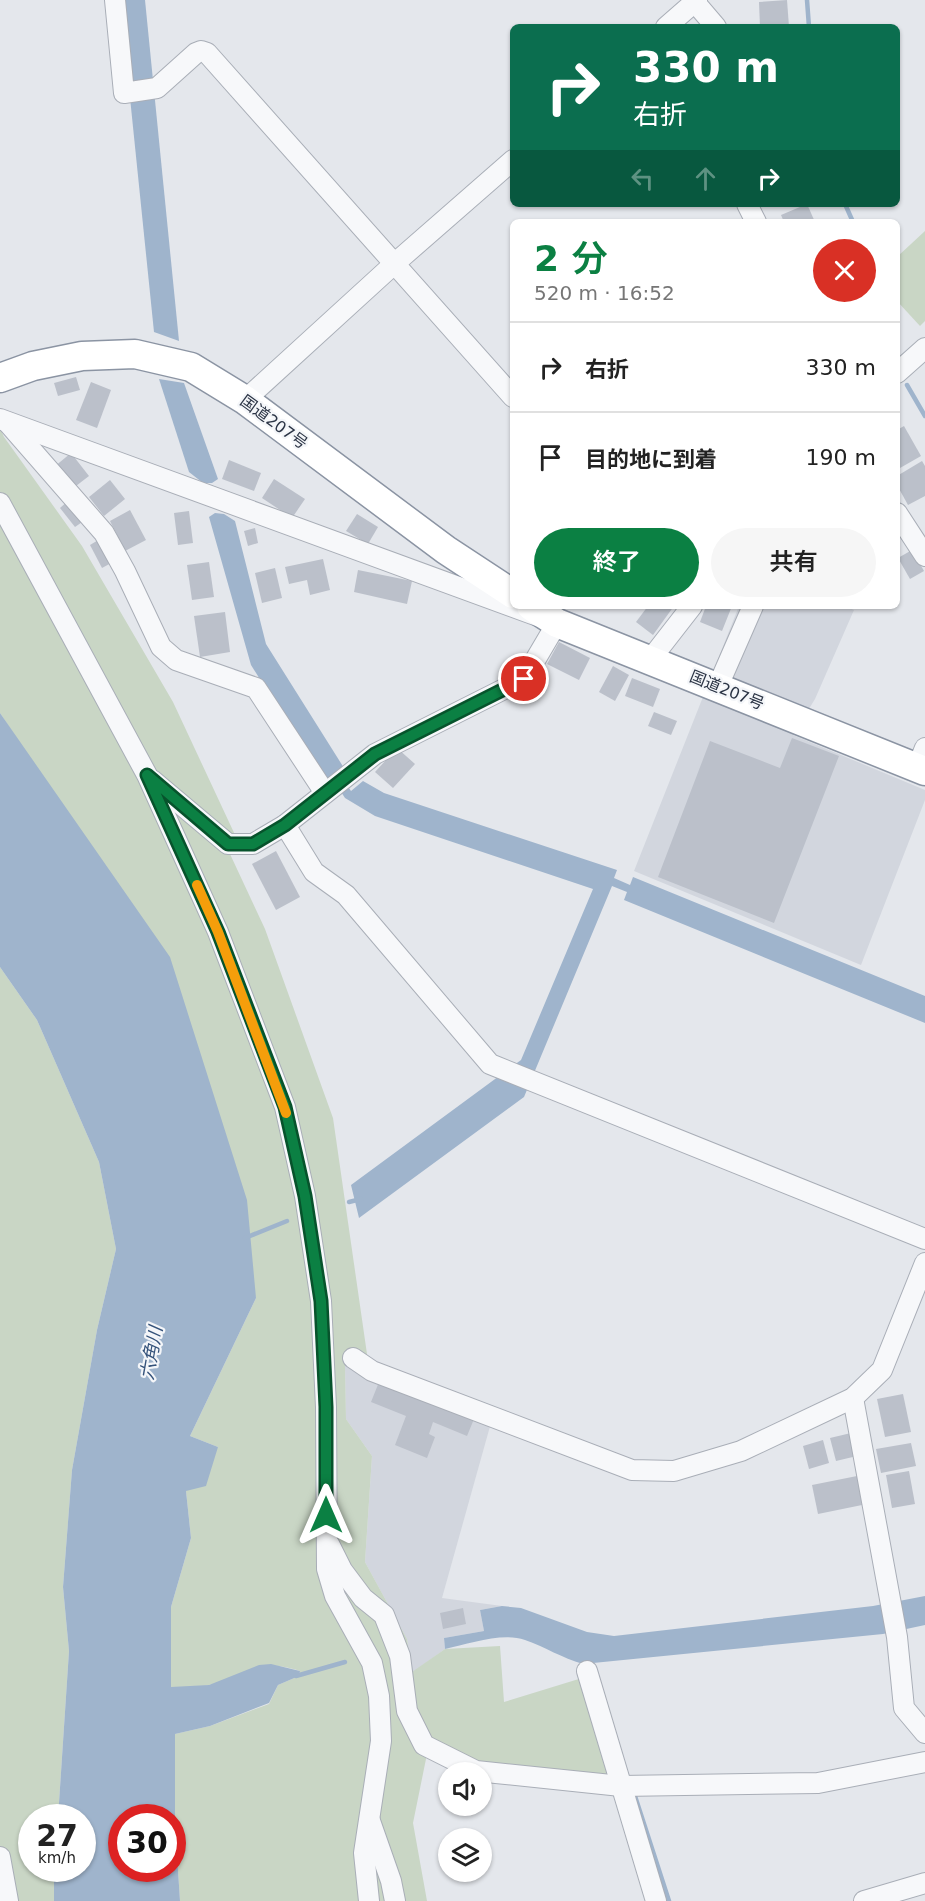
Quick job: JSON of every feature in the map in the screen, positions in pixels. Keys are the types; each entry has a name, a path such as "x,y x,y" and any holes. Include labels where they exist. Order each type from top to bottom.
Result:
{"highway":[{"name":"国道207号","path":"0,378 33,366 82,356 135,354 191,367 245,400 446,550 510,592"},
{"name":"国道207号","path":"536,609 557,623 650,660 922,762"}],"street":[{"path":"115,0 124,93 157,88 196,53 201,51 207,53 510,394"},
{"path":"669,24 695,1 714,24"},
{"path":"245,400 394,264 510,163"},
{"path":"900,370 925,348"},
{"path":"3,420 510,606"},
{"path":"3,420 104,533 125,571 160,647 176,660 256,688 335,785"},
{"path":"0,503 147,775 218,932 285,1107 305,1196 321,1301 326,1407 327,1569 335,1596 372,1663 379,1696 381,1741 364,1853 369,1901"},
{"path":"900,518 925,556"},
{"path":"147,775 228,844 253,844 285,825 375,754 524,679 557,623 519,609"},
{"path":"650,660 690,609"},
{"path":"718,686 752,609"},
{"path":"285,825 314,872 346,895 490,1064 925,1239"},
{"path":"353,1358 372,1371 632,1470 674,1471 741,1451 853,1398 882,1370 925,1263"},
{"path":"853,1398 897,1637 904,1708 925,1733"},
{"path":"326,1536 342,1570 363,1598 384,1615 400,1656 407,1712 424,1744 476,1771 627,1786 818,1783 925,1762"},
{"path":"587,1671 627,1786 656,1901"},
{"path":"368,1815 391,1881 395,1901"},
{"path":"0,1857 8,1901"},
{"path":"864,1901 925,1883"}],"shaded area":[{"path":"738,609 854,610 815,699 793,735 925,790 925,800 861,965 634,871"},
{"path":"368,1361 494,1412 442,1598 502,1606 480,1610 484,1631 444,1638 445,1649 412,1673 407,1639 365,1562 372,1456 346,1419 345,1364"}],"green space":[{"path":"925,231 925,321 920,326 900,304 900,254"},
{"path":"0,428 4,437 82,546 173,702 236,837 230,854 265,929 333,1118 368,1361 345,1364 346,1419 372,1456 365,1562 407,1639 412,1672 445,1649 500,1646 504,1702 582,1678 614,1779 492,1765 492,1762 473,1762 427,1754 413,1823 427,1901 180,1901 179,1882 186,1882 186,1804 175,1804 175,1734 210,1726 269,1704 278,1685 299,1676 300,1671 284,1667 261,1666 209,1685 171,1688 171,1607 191,1538 186,1491 218,1447 190,1436 256,1298 43,778 0,713"},
{"path":"0,967 37,1020 99,1162 116,1249 97,1330 72,1470 63,1587 69,1651 59,1804 18,1804 18,1882 54,1882 54,1901 0,1901"}],"water":[{"path":"120,0 145,0 179,341 154,332"},
{"path":"159,379 184,383 218,479 212,483 203,483 189,472"},
{"path":"215,513 224,514 235,521 266,644 344,768 338,772 351,791 363,781 384,793 617,870 614,878 630,885 633,877 925,996 925,1023 624,900 627,892 612,886 524,1097 359,1218 351,1185 521,1060 593,889 375,816 345,798 332,778 325,782 251,665 209,517"},
{"name":"六角川","path":"0,713 170,957 247,1200 256,1298 190,1436 218,1447 206,1486 186,1491 191,1538 171,1607 171,1687 209,1685 259,1665 271,1664 300,1671 299,1676 278,1685 269,1703 210,1726 175,1734 175,1804 108,1804 108,1882 179,1882 180,1901 54,1901 54,1882 96,1882 96,1804 59,1804 69,1651 63,1587 72,1470 97,1330 116,1249 99,1162 37,1020 0,967"},
{"path":"925,1596 925,1625 883,1634 583,1664 516,1638 485,1640 445,1649 444,1638 484,1631 480,1610 502,1606 521,1608 587,1632 614,1636 873,1606"}],"building":[{"path":"787,0 789,24 760,24 759,2"},
{"path":"800,207 808,207 814,219 783,219 781,215"},
{"path":"76,377 80,390 58,396 54,383"},
{"path":"91,382 111,390 97,428 76,420"},
{"path":"904,426 921,456 900,468 900,428"},
{"path":"71,453 89,476 72,489 54,467"},
{"path":"229,460 261,473 254,491 222,479"},
{"path":"922,461 925,466 925,496 908,505 900,490 900,474"},
{"path":"274,479 305,499 292,518 262,498"},
{"path":"110,480 125,499 104,516 89,497"},
{"path":"69,500 85,520 75,527 60,508"},
{"path":"130,510 146,540 125,551 110,521"},
{"path":"189,511 193,543 178,545 174,513"},
{"path":"357,514 378,527 368,544 346,531"},
{"path":"255,528 258,543 248,546 244,531"},
{"path":"100,539 113,562 102,568 90,545"},
{"path":"912,550 924,571 910,579 900,562 900,557"},
{"path":"323,559 330,590 310,595 307,580 289,584 285,567"},
{"path":"209,562 214,597 192,600 187,565"},
{"path":"275,568 282,598 262,603 255,573"},
{"path":"358,570 412,581 407,604 354,592"},
{"path":"646,609 672,609 653,635 636,622"},
{"path":"705,609 731,609 722,631 700,622"},
{"path":"225,612 230,652 200,657 194,616"},
{"path":"559,642 590,658 579,680 547,664"},
{"path":"613,666 629,675 615,701 599,692"},
{"path":"632,678 660,689 653,707 625,696"},
{"path":"654,712 677,721 671,735 648,726"},
{"path":"792,738 839,756 774,923 658,877 710,741 780,768"},
{"path":"397,748 415,764 393,788 375,772"},
{"path":"276,851 300,897 276,910 252,864"},
{"path":"379,1382 474,1419 467,1436 433,1422 429,1434 435,1437 427,1458 395,1445 406,1416 371,1402"},
{"path":"903,1394 911,1432 885,1437 877,1399"},
{"path":"851,1433 857,1456 836,1461 830,1438"},
{"path":"823,1440 829,1463 809,1469 803,1446"},
{"path":"911,1443 916,1466 881,1473 876,1449"},
{"path":"909,1471 915,1504 892,1508 886,1475"},
{"path":"857,1476 862,1505 818,1514 812,1485"},
{"path":"463,1608 466,1624 443,1629 440,1613"}],"waterway":[{"path":"807,0 809,24"},
{"path":"846,207 852,219"},
{"path":"907,385 925,416"},
{"path":"349,1202 361,1199"},
{"path":"245,1238 287,1221"},
{"path":"296,1676 345,1662"},
{"path":"634,1793 669,1901"}],"slow traffic":[{"path":"197,885 218,932 286,1113"}],"route":[{"path":"326,1515 326,1407 321,1301 305,1196 285,1107 218,932 147,775 228,844 253,844 285,825 375,754 524,679"}]}
